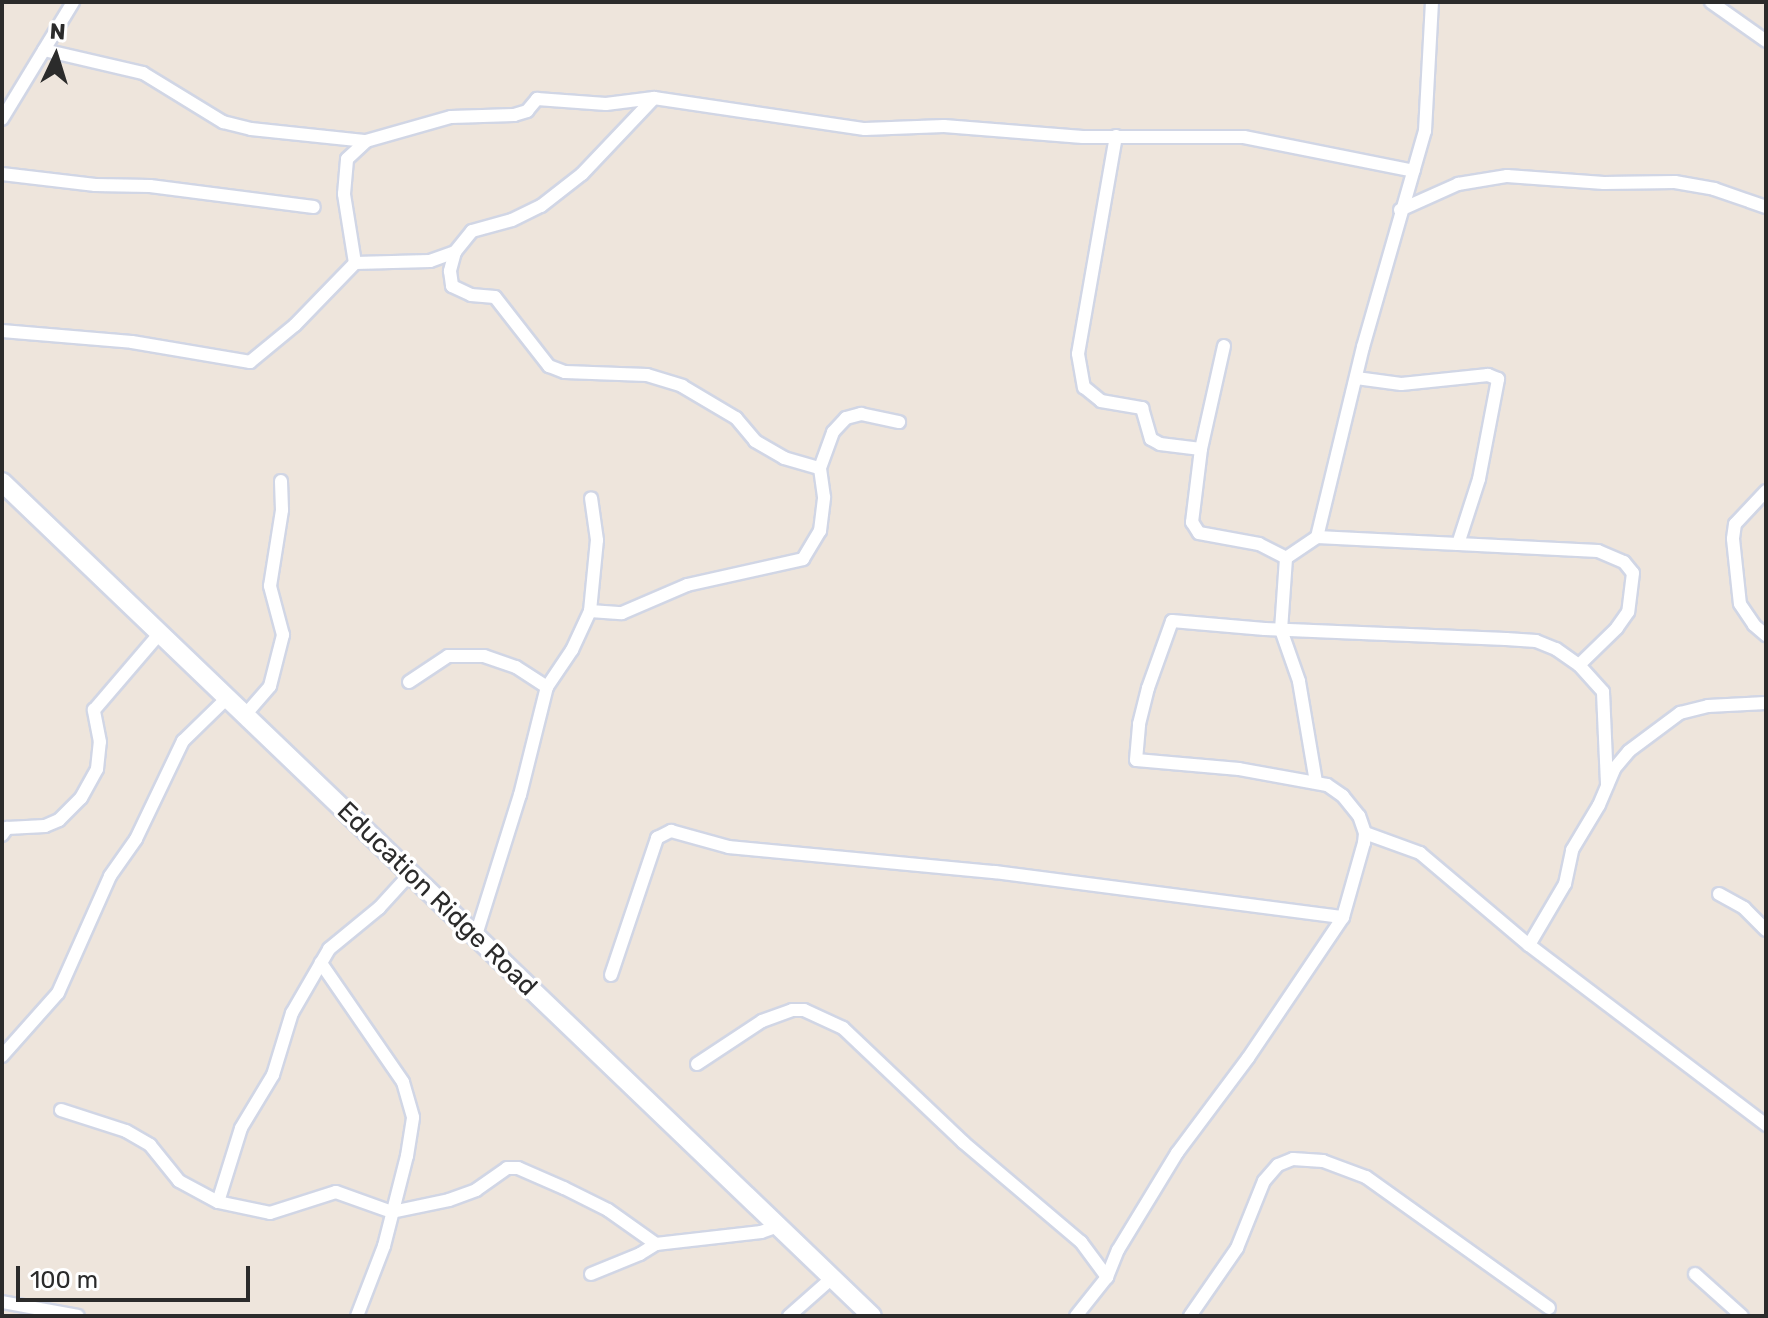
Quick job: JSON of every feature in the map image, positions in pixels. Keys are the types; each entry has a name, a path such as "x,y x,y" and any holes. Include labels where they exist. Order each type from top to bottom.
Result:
{"main road":[{"name":"Education Ridge Road","path":"2,482 872,1316"}],"street":[{"path":"2,119 73,2"},
{"path":"1317,537 1400,210 1425,131 1432,2"},
{"path":"1711,2 1766,41"},
{"path":"44,50 143,73 223,122 251,129 366,141 451,117 514,115 527,111 537,99 606,104 654,98 865,129 944,126 1116,136 1244,137 1414,171"},
{"path":"654,98 561,191 528,214 472,231 455,252 450,271 452,286 471,295 495,297 549,366 565,372 647,375 682,386 724,410 755,441 774,452 820,468"},
{"path":"1116,136 1078,354 1084,387 1101,401 1142,408 1151,439 1160,444 1201,449"},
{"path":"355,263 344,194 347,159 366,141"},
{"path":"2,174 95,185 150,186 314,207"},
{"path":"1400,210 1458,184 1507,176 1604,183 1675,182 1714,189 1766,207"},
{"path":"2,331 132,342 250,362 295,325 355,263 430,261 455,252"},
{"path":"1224,346 1201,449 1192,522 1199,533 1259,544 1286,558"},
{"path":"1356,378 1401,384 1488,375 1498,379 1479,479 1458,544"},
{"path":"590,611 622,613 687,585 803,559 820,531 824,497 820,468 827,444 846,418 877,415 899,422"},
{"path":"245,715 270,686 283,635 270,586 282,510 281,481"},
{"path":"1766,491 1735,524 1733,539 1740,604 1754,625 1766,635"},
{"path":"476,935 520,795 547,687 572,650 590,611 597,540 591,498"},
{"path":"1286,558 1317,537 1598,551 1624,562 1633,573 1628,612 1617,628 1579,665"},
{"path":"1286,558 1281,630 1299,681 1316,782"},
{"path":"1076,1316 1107,1277 1118,1250 1177,1153 1248,1058 1343,917 1365,833 1359,816 1343,796 1316,782 1239,769 1136,760 1142,712 1172,621 1281,630 1536,641 1556,649 1579,665 1603,692 1607,785"},
{"path":"2,835 7,828 45,826 59,820 81,798 97,769 100,742 94,710 160,633"},
{"path":"409,682 432,663 448,656 484,656 516,667 547,687"},
{"path":"2,1056 58,993 110,876 136,839 183,741 227,698"},
{"path":"1529,945 1565,884 1572,850 1629,751 1680,713 1708,706 1766,703"},
{"path":"611,975 657,838 671,831 729,847 995,872 1343,917"},
{"path":"1365,833 1420,853 1529,945 1766,1125"},
{"path":"218,1202 241,1128 273,1075 292,1013 329,949 379,908 411,873"},
{"path":"1719,894 1744,908 1766,930"},
{"path":"321,963 408,1091 413,1117 392,1212 357,1316"},
{"path":"697,1064 762,1021 792,1010 804,1010 843,1028 963,1142 1081,1242 1107,1277"},
{"path":"61,1110 126,1131 150,1145 179,1181 218,1202 270,1213 336,1192 392,1212 449,1200 490,1183 507,1168 518,1168 608,1210 656,1244"},
{"path":"1190,1316 1237,1248 1264,1181 1278,1165 1293,1159 1323,1161 1366,1177 1549,1308"},
{"path":"591,1274 656,1244 761,1232 778,1226"},
{"path":"1695,1274 1742,1316"},
{"path":"789,1316 832,1278"},
{"path":"2,1302 78,1316"}]}
